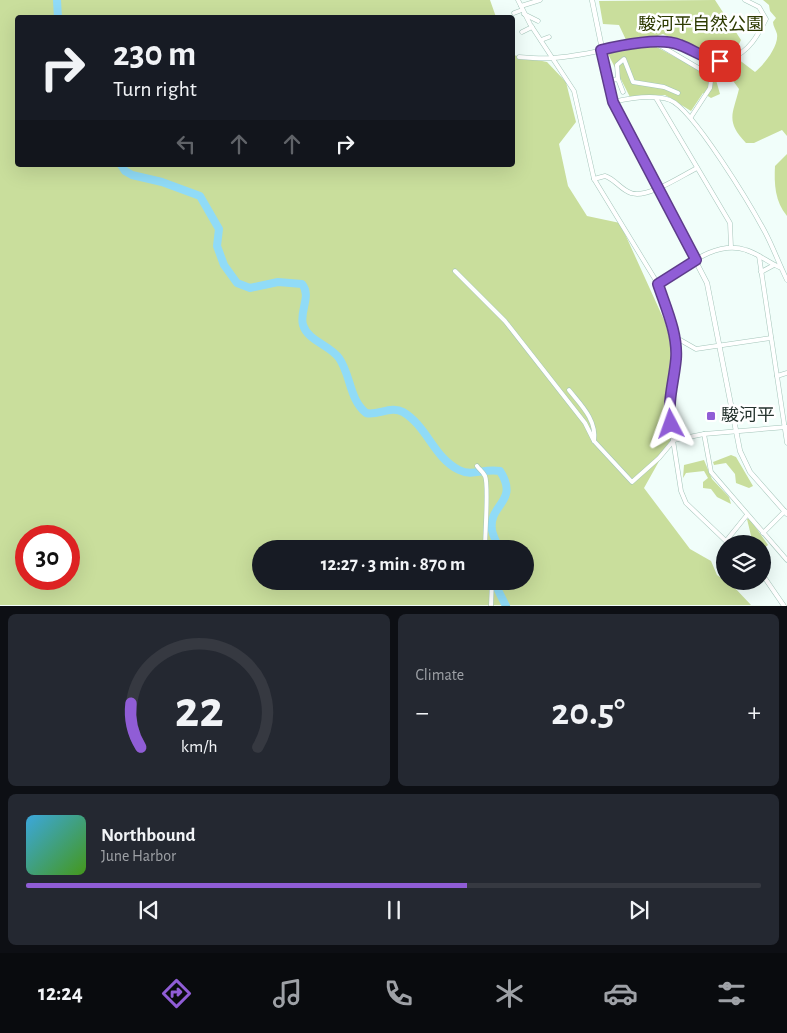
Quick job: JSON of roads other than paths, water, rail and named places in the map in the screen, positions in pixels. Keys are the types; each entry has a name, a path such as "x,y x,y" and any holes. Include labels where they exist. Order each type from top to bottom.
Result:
{"street":[{"path":"518,0 532,27 574,91 594,179 658,284 675,337 676,358 668,408 681,491 686,504 719,535"},
{"path":"514,13 540,0"},
{"path":"592,0 607,81 613,102 707,283 740,451 750,472 786,512 763,533"},
{"path":"745,0 759,7"},
{"path":"519,57 554,58 656,43 679,44 712,60 731,58 745,50 758,35 766,19 756,0"},
{"path":"522,10 538,21"},
{"path":"522,32 532,27"},
{"path":"541,40 549,37"},
{"path":"656,43 700,69 711,81 710,88 691,117"},
{"path":"623,92 618,78 617,65 619,60 624,59 634,82 664,87 678,93"},
{"path":"607,81 618,78"},
{"path":"656,98 730,223 731,247"},
{"path":"613,102 627,99 656,98 670,100 691,117 759,222 787,280"},
{"path":"594,179 605,176 628,192 638,195 658,188 697,168"},
{"path":"658,284 696,260 716,250 731,247 746,250 781,268"},
{"path":"758,256 787,443"},
{"path":"761,272 774,265"},
{"path":"455,272 505,321 585,423 594,441 632,482 659,458 674,440 704,434 786,427"},
{"path":"675,337 696,349 771,338"},
{"path":"777,376 787,372"},
{"path":"569,390 588,414 595,434 594,441"},
{"path":"704,434 711,472 787,560"},
{"path":"476,466 485,476 488,489 484,520 485,540"},
{"path":"732,535 747,515"},
{"path":"771,587 784,606"},
{"path":"491,606 492,590"}],"waterway":[{"path":"57,0 58,15"},
{"path":"122,167 132,175 162,182 200,196 219,229 217,246 224,265 237,283 250,288 278,282 302,284 306,294 303,325 309,335 339,358 356,401 366,413 371,414 389,410 403,412 418,425 450,465 469,473 500,471 507,490 492,521 492,530 496,540"},
{"path":"498,590 506,606"}],"place":[{"name":"駿河平","path":"711,416"}],"park label":[{"name":"駿河平自然公園","path":"701,25"}]}
